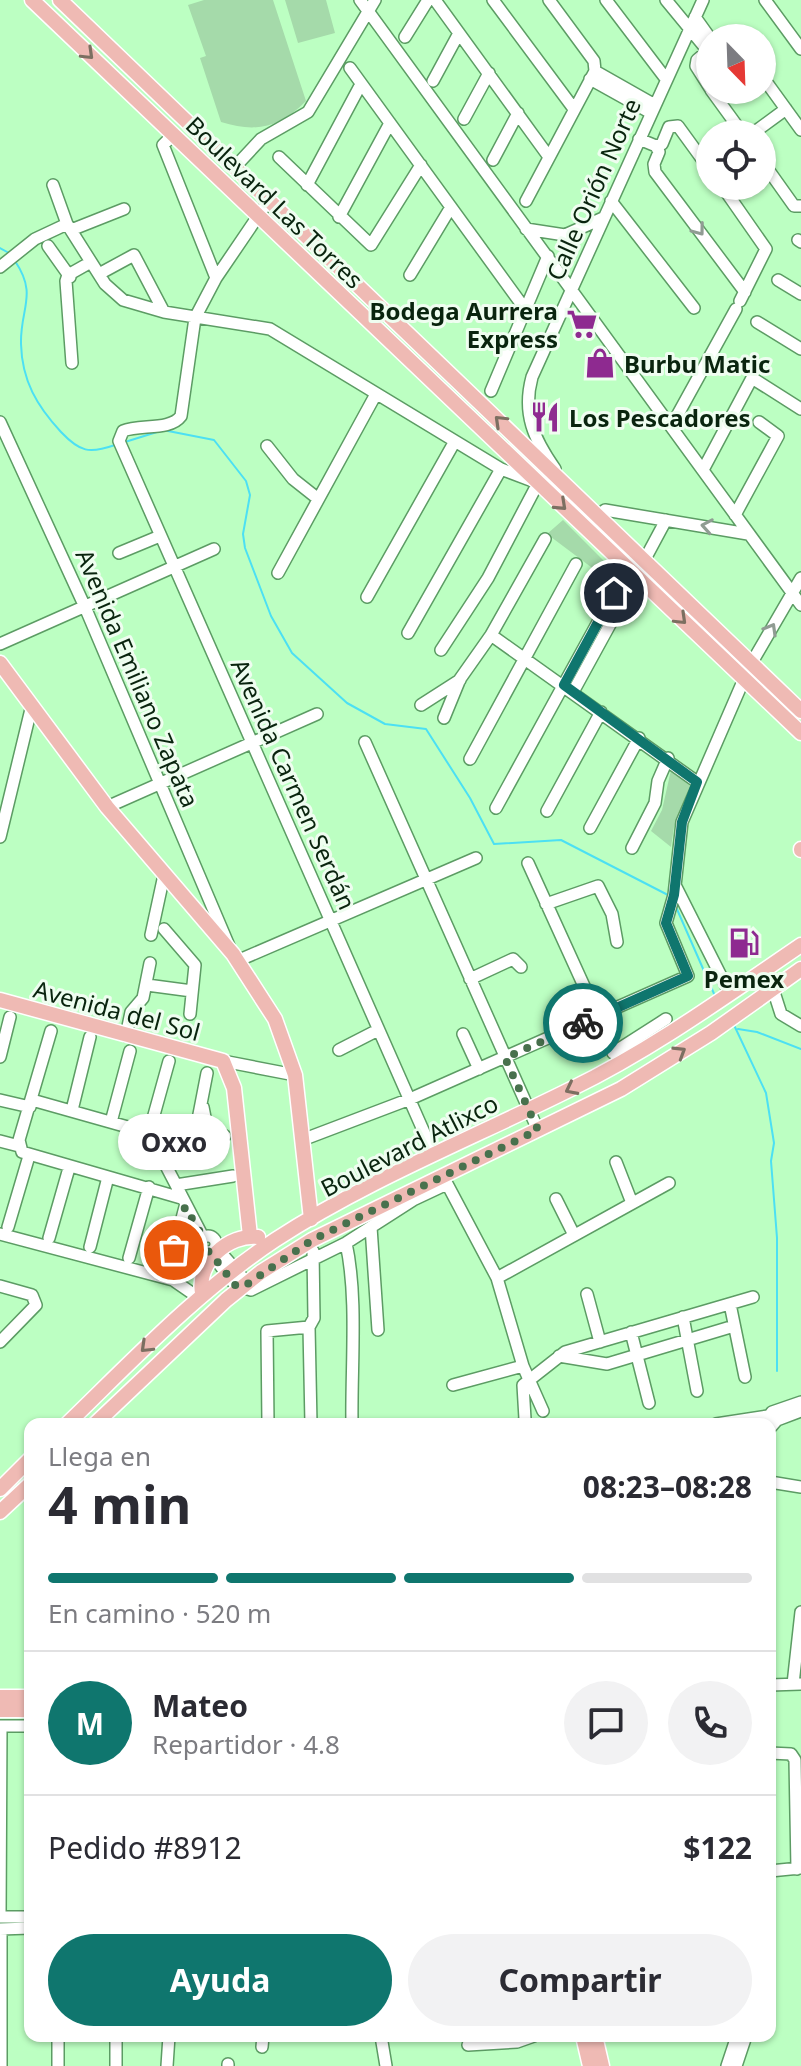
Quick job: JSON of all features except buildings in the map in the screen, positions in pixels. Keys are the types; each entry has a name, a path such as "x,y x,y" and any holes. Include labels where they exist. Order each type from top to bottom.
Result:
{"main road":[{"name":"Boulevard Las Torres","path":"32,0 801,733"},
{"name":"Boulevard Las Torres","path":"60,0 801,711"},
{"path":"0,663 107,807 235,958 275,1019 295,1075 311,1219"},
{"path":"782,715 801,740"},
{"name":"Boulevard Atlixco","path":"73,1418 200,1296 277,1239 434,1155 528,1110 711,1007 801,945"},
{"name":"Boulevard Atlixco","path":"101,1418 243,1287 621,1089 711,1033 801,969"},
{"name":"Avenida del Sol","path":"0,1000 223,1061 234,1088 250,1236"},
{"path":"200,1296 201,1279 215,1251 250,1236 277,1239"},
{"path":"0,1489 24,1465"},
{"path":"0,1512 24,1490"},
{"path":"0,1697 24,1697"},
{"path":"0,1710 24,1710"},
{"path":"584,2042 590,2066"},
{"path":"596,2042 602,2066"}],"street":[{"path":"360,0 801,605"},
{"path":"234,168 261,139 308,112 375,0"},
{"path":"405,37 428,0"},
{"path":"435,0 549,157"},
{"path":"493,0 574,109"},
{"path":"526,201 592,75 594,61 549,0"},
{"path":"606,0 666,79"},
{"path":"666,0 696,26"},
{"name":"Calle Orión Norte","path":"565,483 532,431 527,396 571,289 703,0"},
{"path":"771,2 800,44"},
{"path":"692,23 696,29"},
{"path":"433,81 459,33"},
{"path":"350,68 525,309"},
{"path":"464,119 489,73"},
{"path":"592,75 653,109"},
{"path":"307,185 361,84"},
{"path":"776,95 801,130"},
{"path":"771,120 786,109"},
{"path":"493,160 518,113"},
{"path":"339,217 390,123"},
{"path":"696,151 678,126 669,127 659,147 655,172 740,301"},
{"path":"173,135 163,145 216,278"},
{"path":"639,139 659,147"},
{"path":"279,157 371,245 421,165"},
{"path":"776,181 794,206 801,206"},
{"path":"53,185 69,227 110,291 123,300 164,312 270,329 501,469 538,483 488,578 441,650"},
{"path":"195,318 216,278 269,200"},
{"path":"672,425 766,249 732,200"},
{"path":"611,201 694,308"},
{"path":"410,275 451,207"},
{"path":"3,264 20,250 69,227 124,209"},
{"path":"526,229 565,235 603,218"},
{"path":"48,246 68,278 72,363"},
{"path":"68,278 134,255 164,312"},
{"path":"491,391 548,256"},
{"path":"778,280 801,294"},
{"name":"Avenida Carmen Serdán","path":"195,318 181,416 168,425 137,425 121,440 160,536 434,1155"},
{"path":"757,322 801,349"},
{"path":"704,468 752,378 801,409"},
{"path":"278,573 376,394"},
{"path":"735,515 778,436 759,422"},
{"name":"Avenida Emiliano Zapata","path":"1,427 85,607 235,958"},
{"path":"367,597 455,441"},
{"path":"267,446 293,479 317,498"},
{"path":"408,633 501,469"},
{"path":"584,527 596,514 605,510 748,534"},
{"path":"644,561 666,520"},
{"path":"119,553 160,536"},
{"path":"444,718 460,679 491,635 545,539"},
{"path":"0,644 214,549"},
{"path":"470,759 576,564"},
{"path":"496,808 636,577"},
{"path":"751,664 801,578"},
{"path":"568,688 614,593"},
{"path":"491,635 668,758 697,782"},
{"path":"421,705 460,679"},
{"path":"302,1140 410,1099 688,976 666,930 675,890 682,822 744,679"},
{"path":"0,837 32,705"},
{"path":"547,811 601,712"},
{"path":"107,807 317,714"},
{"path":"590,828 639,738"},
{"path":"365,742 538,1130"},
{"path":"632,848 655,803 658,781 668,758"},
{"path":"235,958 476,858"},
{"path":"528,863 616,1058 666,1019"},
{"path":"151,935 164,875"},
{"path":"546,904 598,886 612,914 617,942"},
{"path":"675,890 728,995"},
{"path":"164,929 195,965 190,1014"},
{"path":"470,979 513,959 521,967"},
{"path":"126,1036 131,1012 143,998 150,963"},
{"path":"147,985 192,991"},
{"path":"773,989 781,1014 801,1026"},
{"path":"0,1057 10,1017"},
{"path":"339,1050 378,1030"},
{"path":"19,1146 51,1031"},
{"path":"463,1034 479,1069"},
{"path":"72,1110 90,1037"},
{"path":"111,1122 130,1051"},
{"path":"149,1133 169,1061"},
{"name":"Avenida del Sol","path":"223,1061 295,1075"},
{"path":"194,1140 207,1073"},
{"path":"0,1100 72,1110 149,1133 203,1237 213,1237 215,1251 230,1271 243,1278 243,1287"},
{"path":"202,1103 209,1138"},
{"path":"157,1145 225,1136"},
{"path":"0,1141 19,1146 29,1156 149,1187 183,1202"},
{"path":"29,1156 4,1230 173,1280 200,1296"},
{"path":"616,1162 632,1203"},
{"path":"49,1238 69,1168"},
{"path":"176,1185 233,1176"},
{"path":"90,1247 108,1177"},
{"path":"497,1278 669,1183"},
{"path":"311,1418 309,1327 314,1318 309,1251 348,1248 371,1227 438,1184 497,1278 523,1366 543,1411"},
{"path":"129,1258 149,1187"},
{"path":"556,1199 574,1235"},
{"path":"168,1272 183,1202"},
{"path":"371,1227 378,1330"},
{"path":"348,1248 352,1418"},
{"path":"0,1286 32,1295 36,1305 0,1342"},
{"path":"587,1294 600,1342"},
{"path":"525,1418 522,1388 528,1379 558,1356 753,1297"},
{"path":"730,1304 745,1377"},
{"path":"683,1317 697,1391"},
{"path":"558,1356 607,1364 734,1326"},
{"path":"268,1418 267,1331 309,1327"},
{"path":"631,1332 649,1403"},
{"path":"453,1385 523,1366"},
{"path":"776,1418 801,1402"},
{"path":"776,1421 798,1414"},
{"path":"776,1483 801,1487"},
{"path":"776,1685 797,1684 801,1612"},
{"path":"24,1726 0,1726 0,1917 24,1917"},
{"path":"776,1753 791,1754 795,1760 799,1868 776,1870"},
{"path":"1,2066 0,1929 24,1928"},
{"path":"58,2042 58,2066"},
{"path":"116,2042 116,2066"},
{"path":"167,2066 169,2042"},
{"path":"382,2042 386,2066"},
{"path":"468,2045 517,2042"},
{"path":"727,2066 735,2042"},
{"path":"736,2066 744,2042"}],"green space":[{"path":"204,0 273,0 306,101 286,117 266,126 245,127 221,122 200,58 206,56 188,5"},
{"path":"285,0 326,0 335,33 298,43"},
{"path":"563,520 616,573 611,582 547,534"},
{"path":"671,770 690,786 674,827 671,847 651,831 662,810"}],"waterway":[{"path":"0,248 9,253"},
{"path":"15,261 26,283 21,344 24,370 32,392 52,422 74,444 91,450 115,445"},
{"path":"163,430 214,440 246,481 250,495 243,534 245,548 271,616 292,653 347,703 385,724 426,729 470,798 494,844 561,840 668,895"},
{"path":"125,442 157,432"},
{"path":"676,907 715,996"},
{"path":"734,1025 766,1093 774,1143 771,1161 777,1238 777,1371"},
{"path":"738,1029 757,1032 801,1049"}],"way so far":[{"path":"174,1250 185,1207 203,1237 199,1244 202,1250 210,1252 235,1285 243,1287 312,1240 538,1130 505,1058 583,1023"}],"place":[{"name":"Bodega Aurrera Express","path":"582,324"},
{"name":"Burbu Matic","path":"600,363"},
{"name":"Los Pescadores","path":"545,417"},
{"name":"Pemex","path":"744,943"},
{"name":"Oxxo","path":"174,1250"}],"route":[{"path":"583,1023 688,976 666,930 666,923 674,895 682,822 697,782 564,685 614,593"}]}
